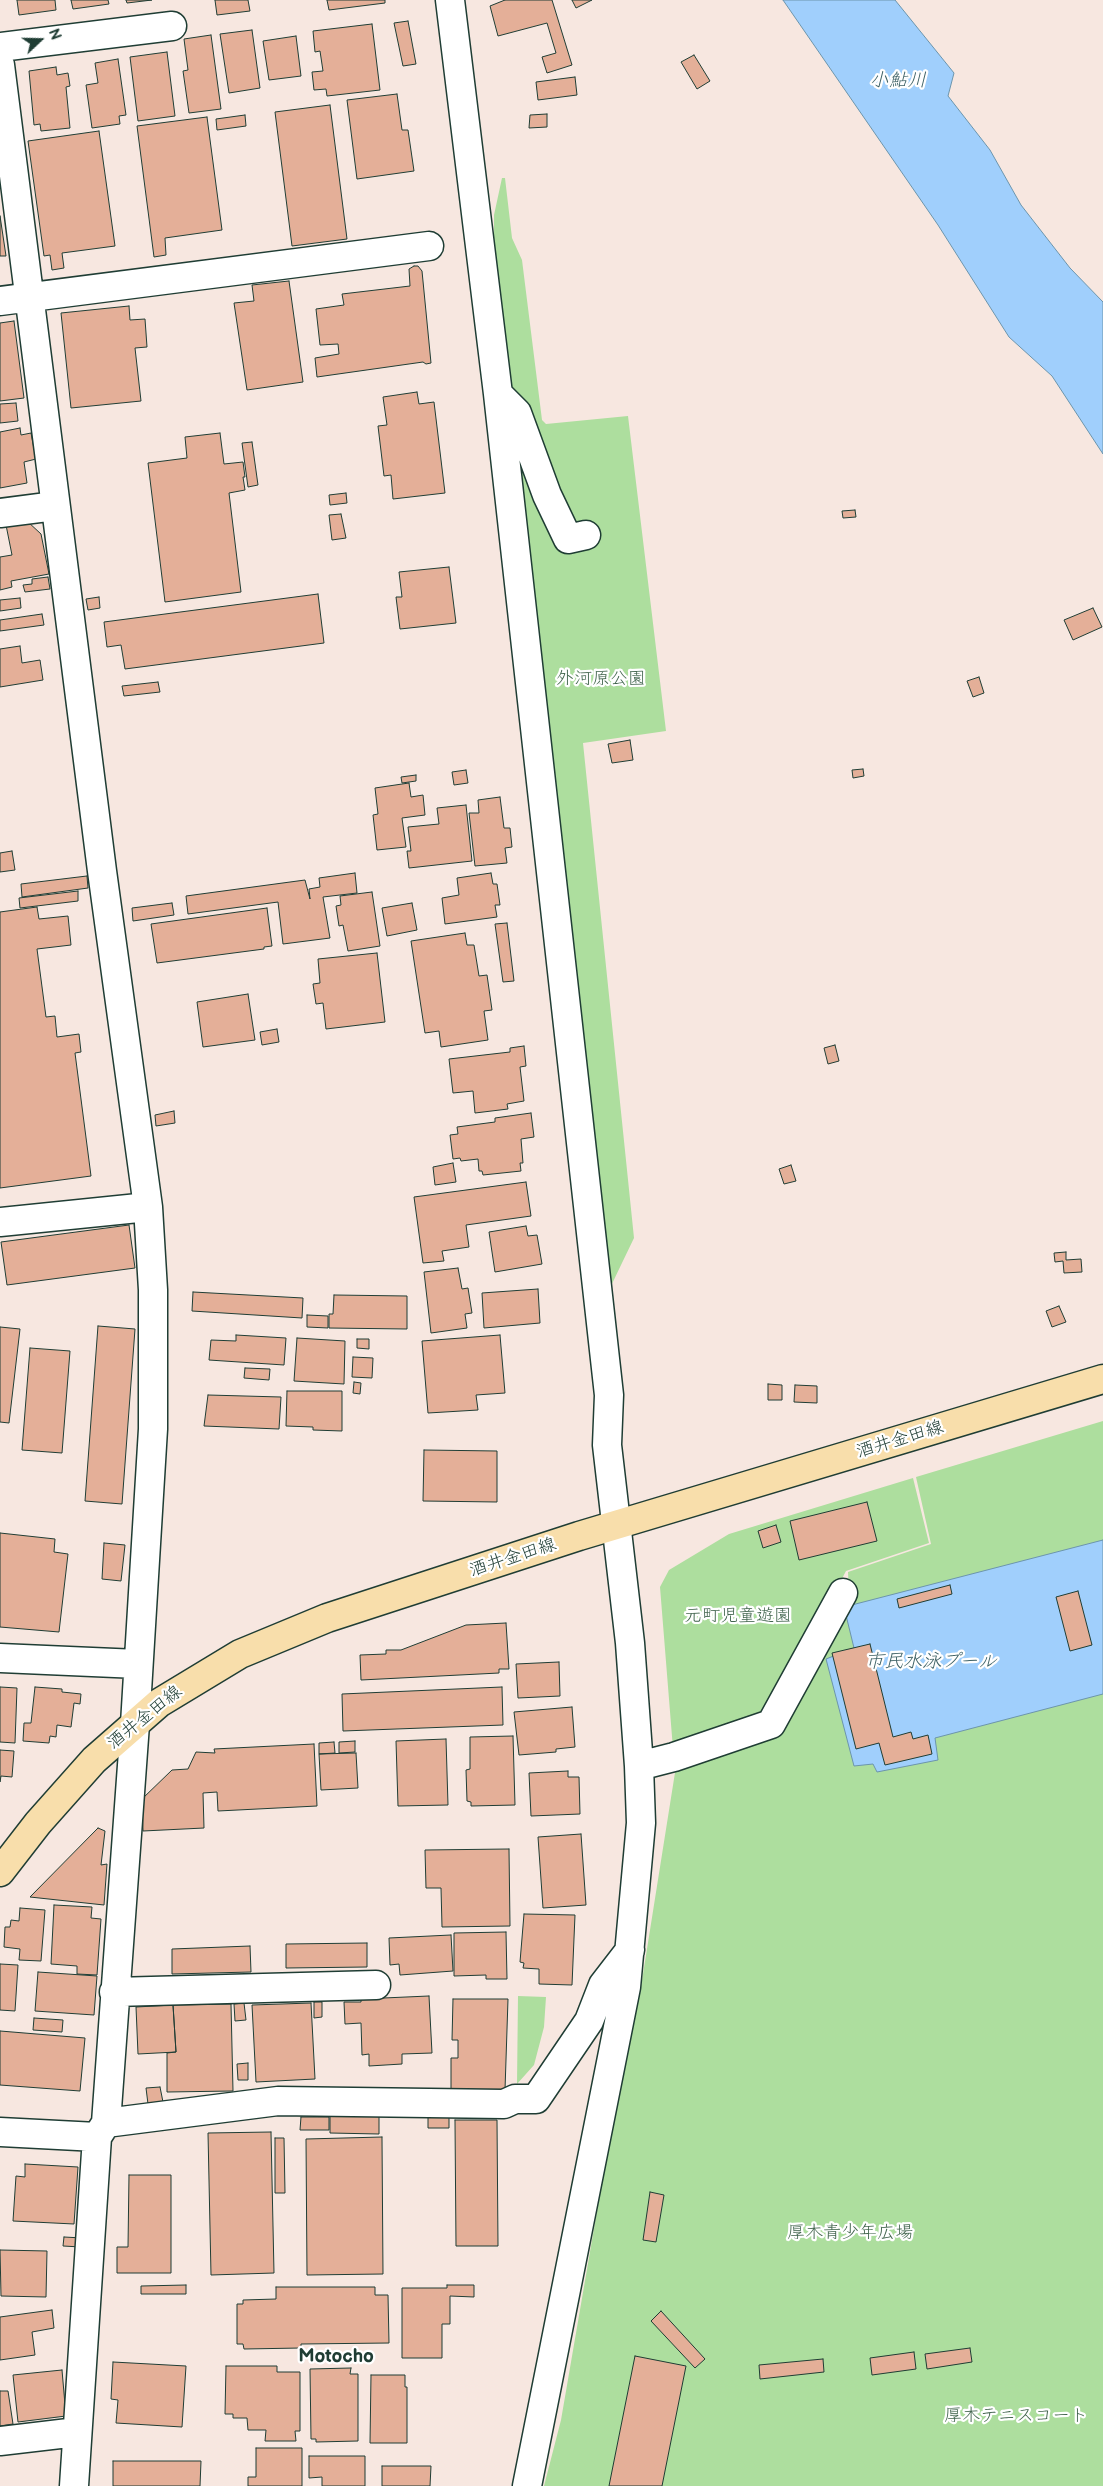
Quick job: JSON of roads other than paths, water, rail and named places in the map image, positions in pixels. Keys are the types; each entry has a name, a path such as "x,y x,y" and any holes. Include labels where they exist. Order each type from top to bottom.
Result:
{"main road":[{"name":"酒井金田線","path":"0,1872 38,1823 94,1760 159,1702 212,1669 282,1635 327,1618 615,1525 1103,1379"}],"street":[{"path":"432,0 440,21 454,30"},
{"path":"450,0 498,394 609,1395 606,1445 630,1643 641,1823 630,1950 620,2016 527,2486"},
{"path":"0,47 172,26"},
{"path":"0,65 6,174 28,297 148,1207 153,1290 154,1429 135,1724 74,2486"},
{"path":"0,301 429,246"},
{"path":"498,394 517,414 547,495 568,539 586,535"},
{"path":"0,512 55,506"},
{"path":"0,1222 148,1207"},
{"path":"639,1766 674,1757 771,1724 843,1593"},
{"path":"0,1658 138,1664"},
{"path":"0,2132 102,2130 278,2101 504,2104 515,2099 536,2099 589,2021 603,1985 630,1950"},
{"path":"114,1992 376,1985"},
{"path":"0,2441 77,2432"}],"water":[{"name":"小鮎川","path":"783,0 895,0 954,73 948,96 990,150 1021,205 1070,268 1103,302 1103,454 1052,376 1009,337 938,225"},
{"name":"市民水泳プール","path":"1103,1540 1103,1694 935,1738 938,1760 877,1772 873,1764 854,1766 826,1659 854,1648 844,1607"}],"district":[{"name":"Motocho","path":"336,2357"}],"park label":[{"name":"外河原公園","path":"601,679"},
{"name":"元町児童遊園","path":"738,1616"},
{"name":"厚木青少年広場","path":"850,2233"},
{"name":"厚木テニスコート","path":"1016,2416"}]}
